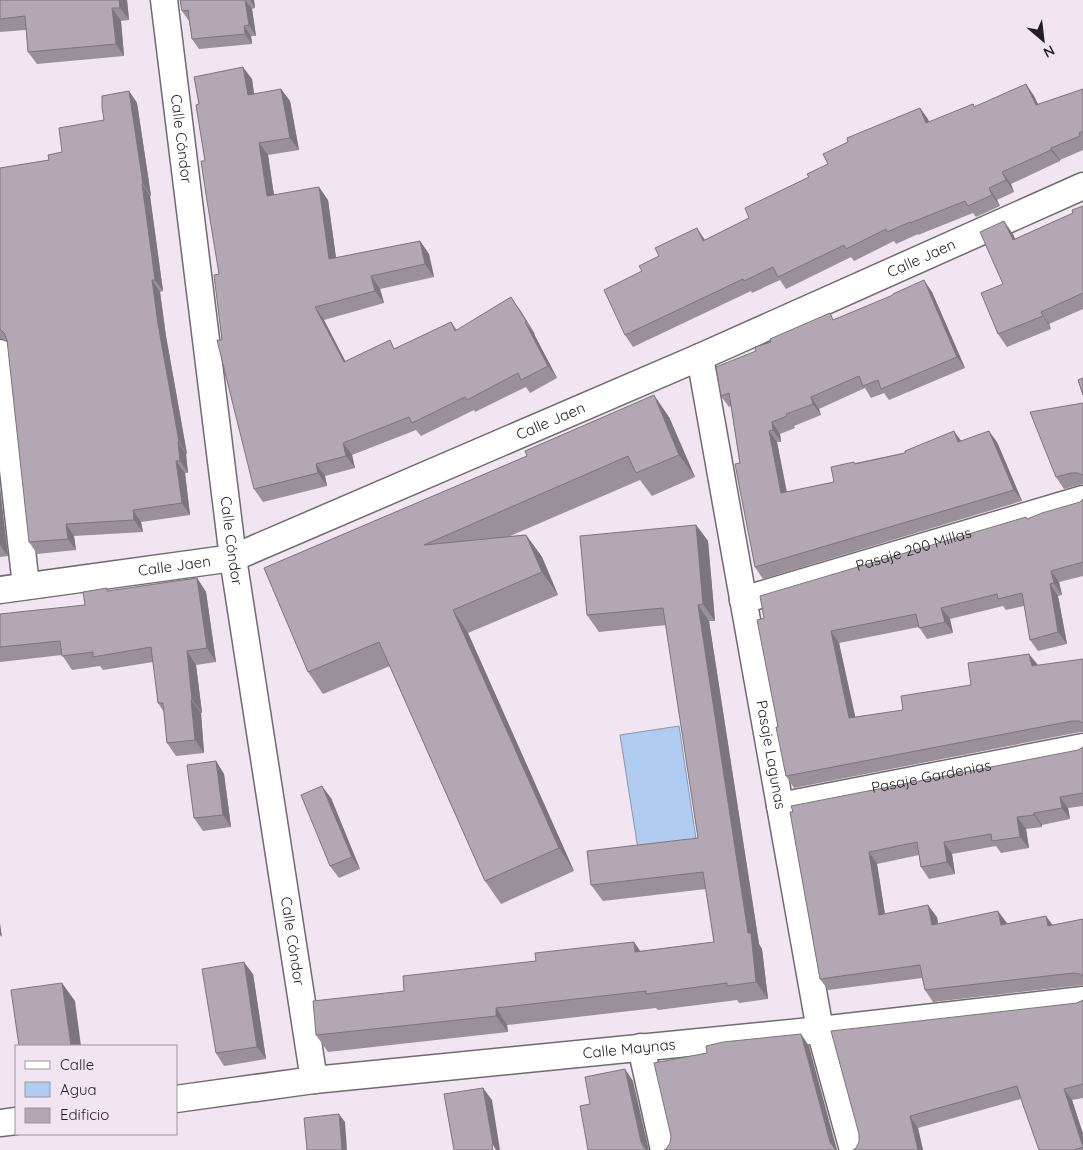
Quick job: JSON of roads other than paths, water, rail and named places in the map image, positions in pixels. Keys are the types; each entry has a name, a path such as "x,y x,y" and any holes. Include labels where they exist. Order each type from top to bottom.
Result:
{"street":[{"name":"Calle Cóndor","path":"164,0 233,558 314,1080"},
{"name":"Calle Jaen","path":"0,590 233,558 700,357 1083,186"},
{"path":"0,353 26,586"},
{"name":"Pasaje Lagunas","path":"700,357 820,1030 853,1150"},
{"name":"Pasaje 200 Millas","path":"743,600 1083,499"},
{"name":"Pasaje Gardenias","path":"780,806 1083,747"},
{"name":"Calle Maynas","path":"178,1099 314,1080 820,1030 1083,1000"},
{"path":"641,1047 664,1150"},
{"path":"0,1124 15,1121"}],"water":[{"path":"679,726 696,839 638,849 620,735"}]}
